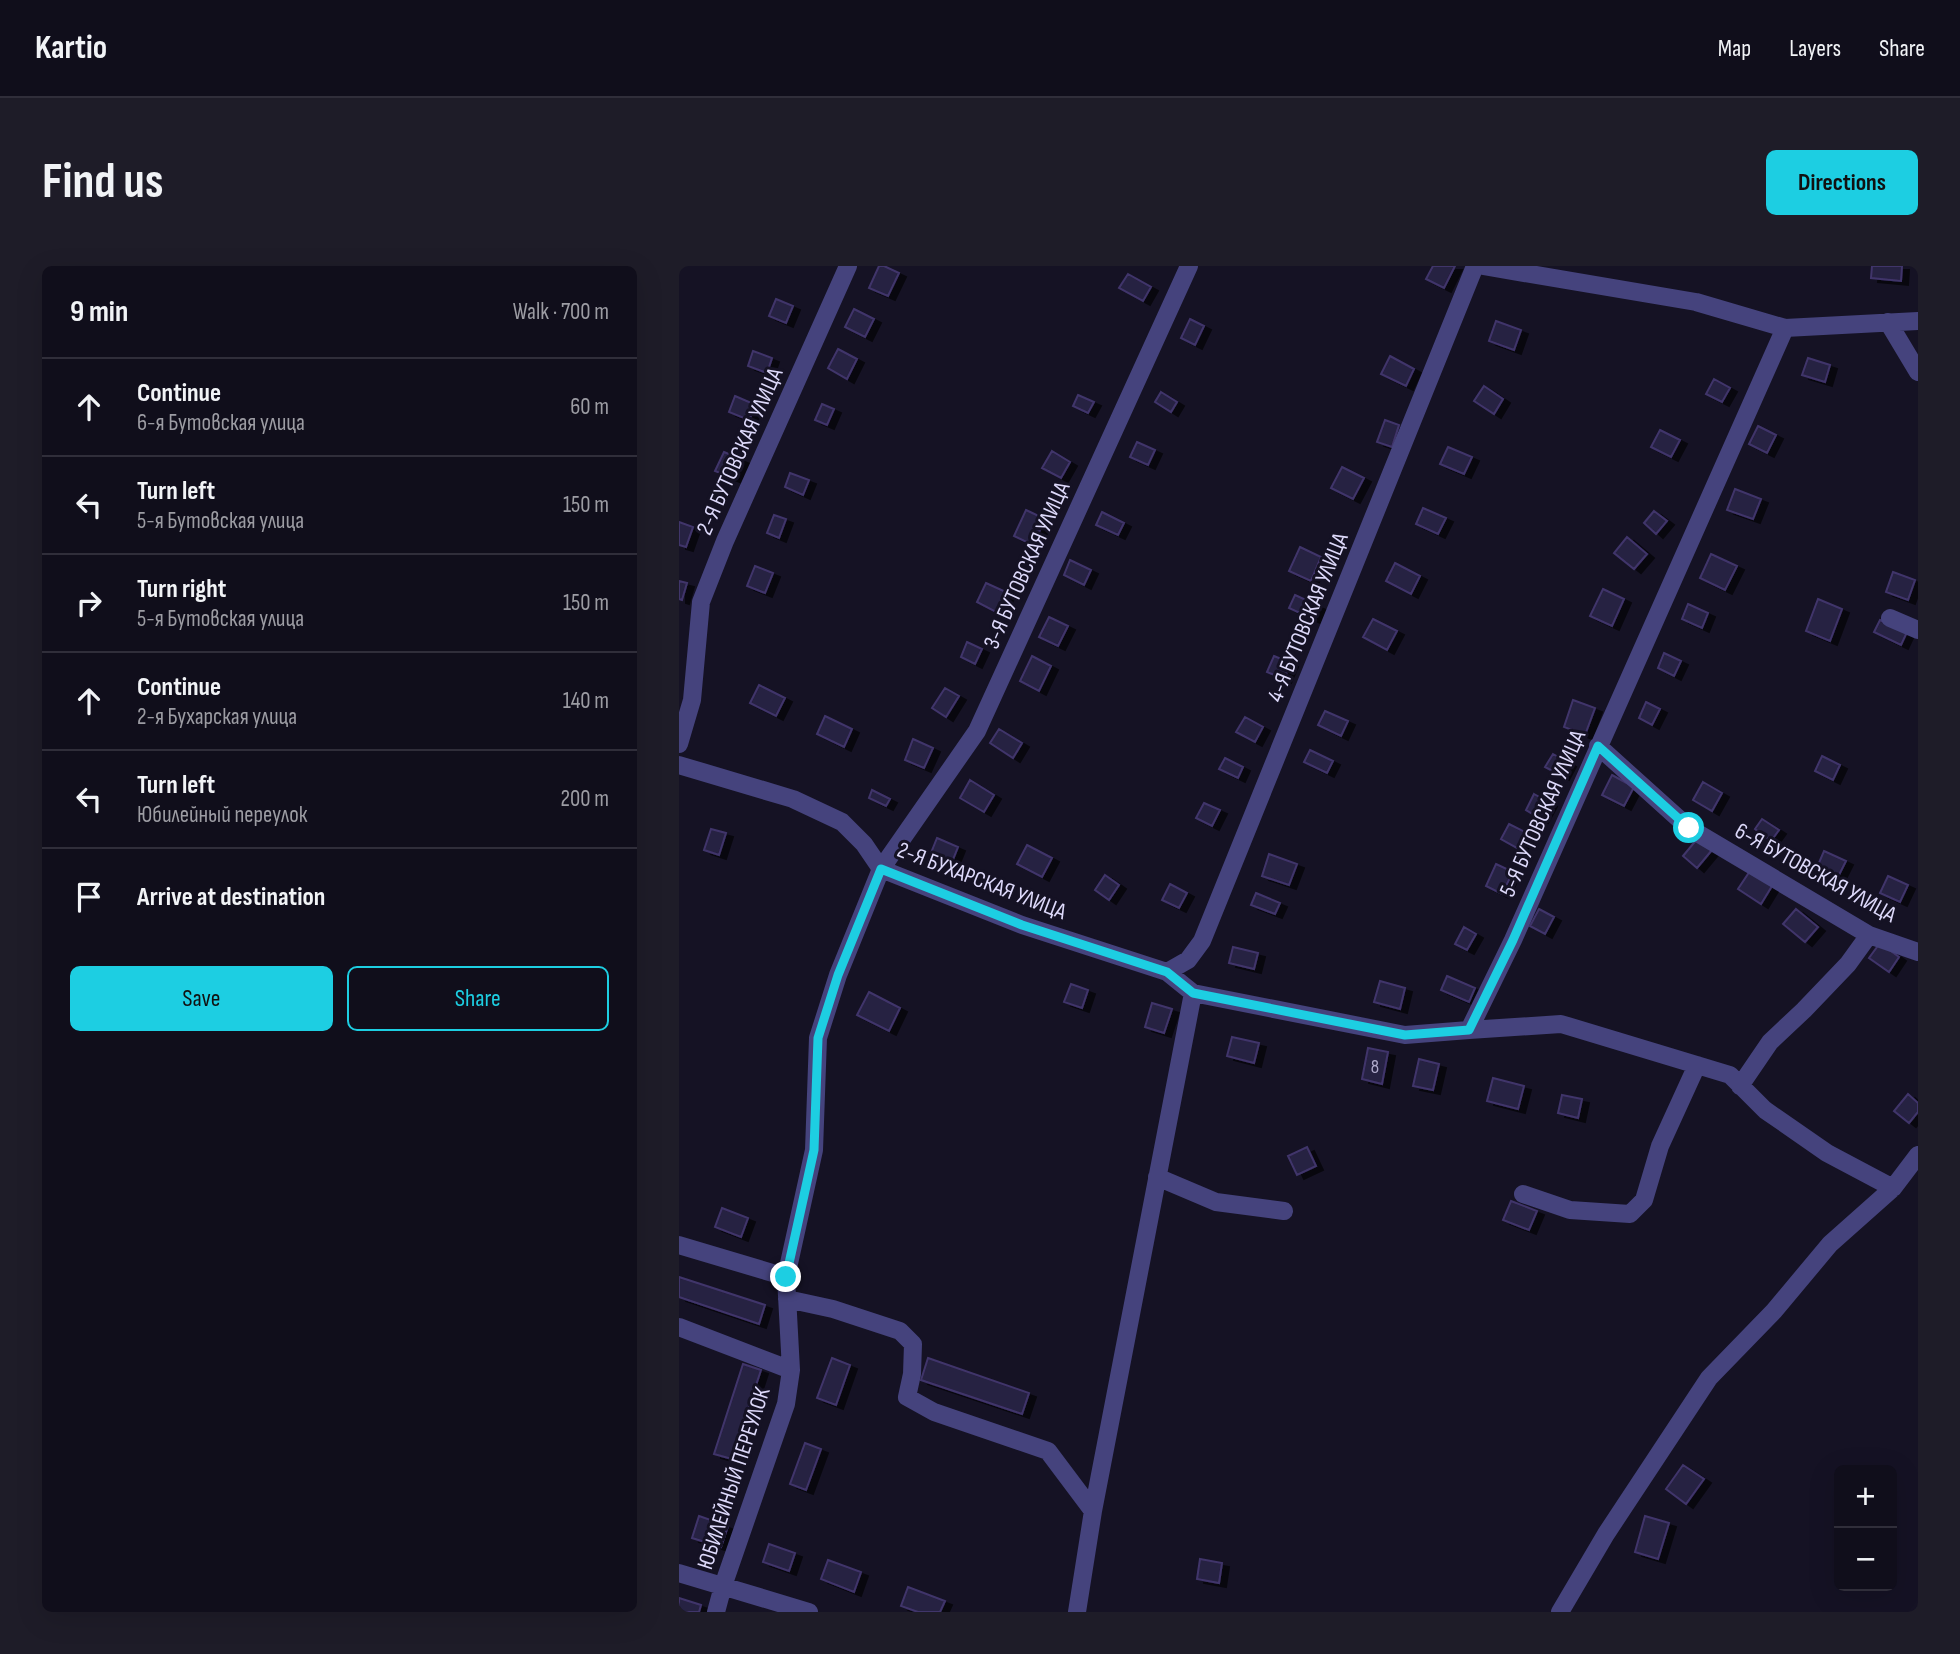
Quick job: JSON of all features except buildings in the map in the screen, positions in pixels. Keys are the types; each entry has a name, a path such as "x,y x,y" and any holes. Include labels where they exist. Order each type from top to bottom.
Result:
{"street":[{"name":"2-Я БУТОВСКАЯ УЛИЦА","path":"679,744 692,700 701,602 725,541 848,266"},
{"name":"3-Я БУТОВСКАЯ УЛИЦА","path":"881,869 977,731 1189,266"},
{"name":"4-Я БУТОВСКАЯ УЛИЦА","path":"1167,972 1188,960 1202,941 1475,266"},
{"path":"1483,266 1696,302 1785,328 1918,321"},
{"path":"1888,322 1918,372"},
{"name":"5-Я БУТОВСКАЯ УЛИЦА","path":"1469,1030 1513,940 1785,328"},
{"path":"1890,618 1918,630"},
{"name":"6-Я БУТОВСКАЯ УЛИЦА","path":"1598,746 1689,828 1869,935 1918,952"},
{"name":"2-Я БУХАРСКАЯ УЛИЦА","path":"679,765 793,799 842,822 864,844 881,869 1022,925 1167,972"},
{"name":"ЮБИЛЕЙНЫЙ ПЕРЕУЛОК","path":"716,1612 786,1404 791,1370 786,1277 814,1150 818,1038 838,975 881,869"},
{"path":"1740,1086 1770,1042 1848,964 1869,935"},
{"path":"1167,972 1193,993 1405,1035 1561,1024 1730,1075 1765,1110 1828,1153 1893,1188"},
{"path":"1077,1612 1093,1511 1193,993"},
{"path":"1523,1194 1570,1210 1630,1214 1644,1200 1660,1146 1697,1065"},
{"path":"1560,1612 1606,1534 1709,1378 1774,1311 1830,1244 1893,1188 1918,1155"},
{"path":"1157,1177 1216,1202 1284,1211"},
{"path":"679,1245 786,1277"},
{"path":"787,1299 833,1309 900,1331 913,1345 912,1374 907,1397 935,1412 1048,1451 1093,1511"},
{"path":"679,1327 791,1370"},
{"path":"679,1573 809,1612"}],"route":[{"path":"786,1277 814,1150 818,1038 838,975 881,869 1022,925 1167,972 1193,993 1405,1035 1469,1030 1513,940 1598,746 1689,828"}]}
